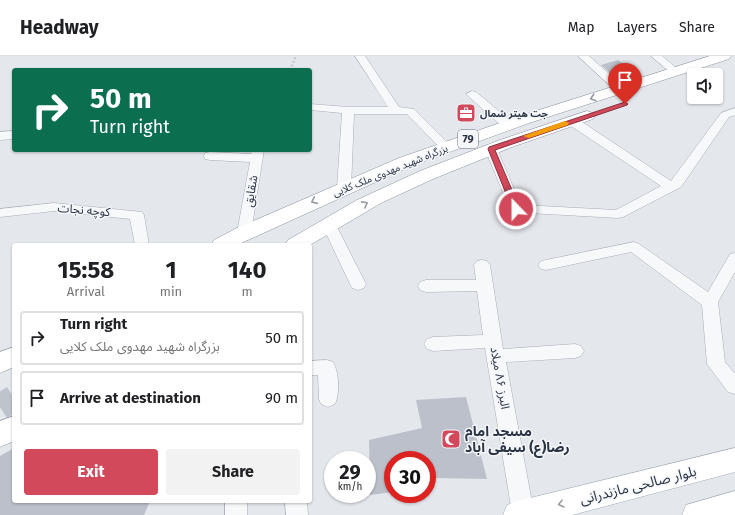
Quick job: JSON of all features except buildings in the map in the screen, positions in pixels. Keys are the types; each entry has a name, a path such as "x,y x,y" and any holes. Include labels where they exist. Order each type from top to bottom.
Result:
{"main road":[{"name":"بزرگراه شهید مهدوی ملک کلایی","path":"225,243 344,188 405,162 446,147 508,125 676,72 723,66"},
{"name":"بزرگراه شهید مهدوی ملک کلایی","path":"297,243 373,200 423,176 491,149 687,83"},
{"path":"0,363 12,357"},
{"path":"0,435 12,428"},
{"name":"بلوار صالحی مازندرانی","path":"520,514 735,460"}],"street":[{"path":"360,56 396,111"},
{"path":"584,56 621,90"},
{"path":"656,56 676,72"},
{"path":"472,94 508,125"},
{"path":"312,107 348,110 410,111 446,147"},
{"path":"344,188 348,110"},
{"path":"491,149 516,209 618,214 676,184 725,115 735,112"},
{"path":"572,121 671,187"},
{"path":"0,136 12,135"},
{"path":"210,156 257,154"},
{"name":"شقایق","path":"244,233 257,154"},
{"name":"کوچه نجات","path":"0,213 54,207 137,215 142,243"},
{"path":"328,225 358,284"},
{"path":"546,265 634,247 710,302"},
{"path":"735,258 710,302 716,364 735,387"},
{"name":"البرز ۸۶ میلاد","path":"482,265 520,514"},
{"path":"426,286 484,285"},
{"path":"433,344 494,349 575,351"},
{"path":"312,368 326,367 328,399"},
{"path":"236,503 236,515"},
{"path":"296,503 297,515"}],"path":[{"path":"291,68 296,56"}],"tunnel":[{"path":"0,407 12,399"}],"slow traffic":[{"path":"526,136 565,123"}],"place":[{"name":"جت هیتر شمال","path":"466,113"},
{"name":"مسجد امام رضا(ع) سیفی آباد","path":"451,439"}],"route":[{"path":"516,209 491,149 625,104"}]}
